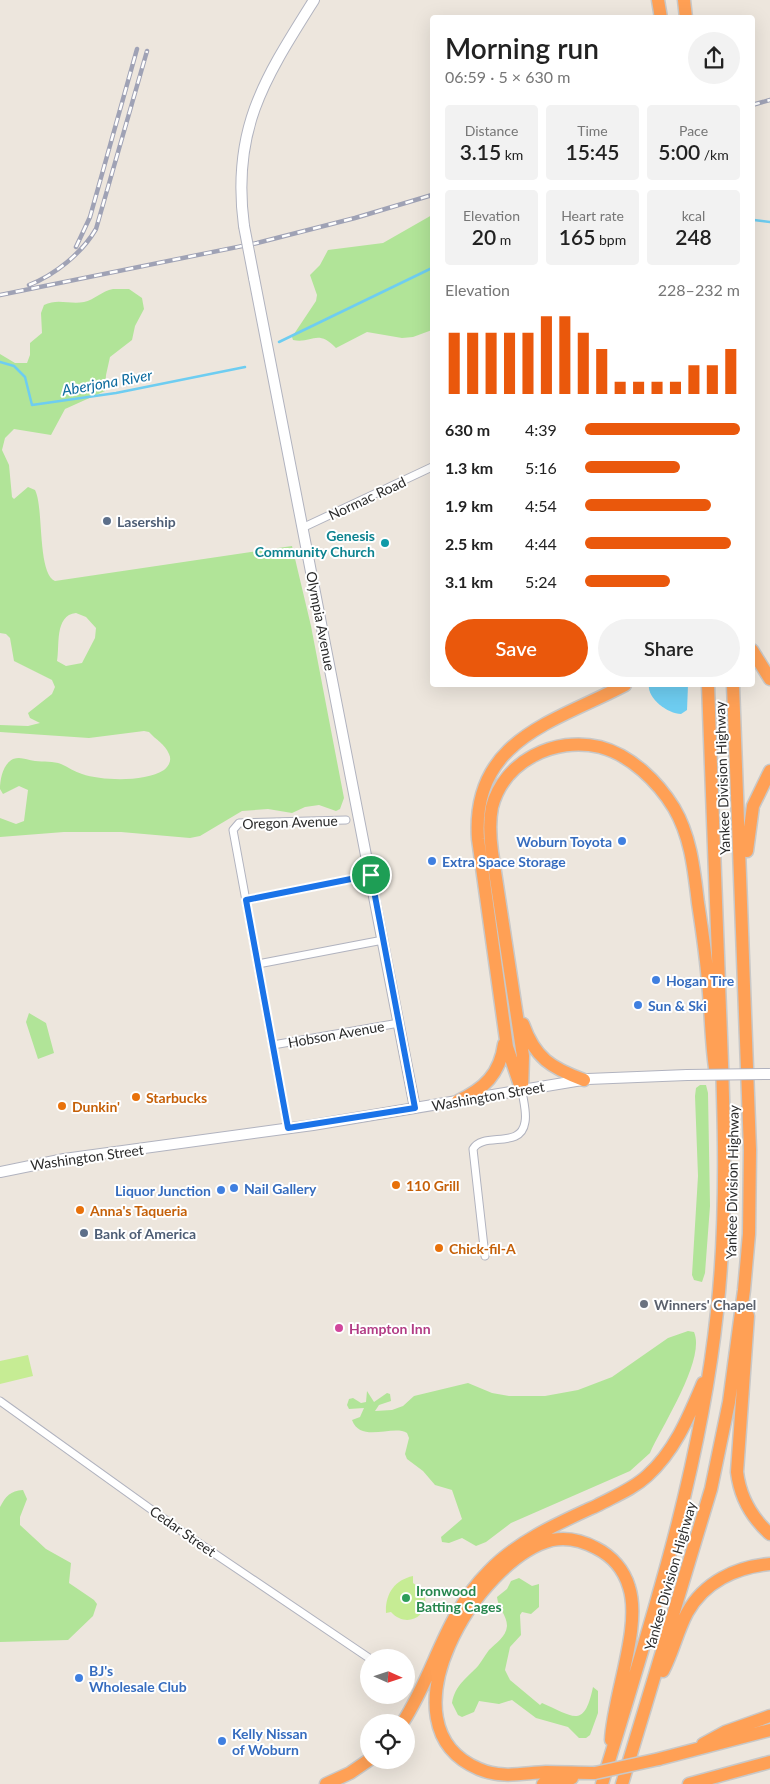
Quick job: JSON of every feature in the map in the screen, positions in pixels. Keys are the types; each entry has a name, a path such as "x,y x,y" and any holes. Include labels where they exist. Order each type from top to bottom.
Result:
{"highway":[{"path":"658,0 660,15"},
{"path":"684,0 686,15"},
{"path":"755,655 770,679"},
{"path":"522,1090 510,1060 505,1034 478,839 478,819 483,793 496,766 505,753 522,737 550,720 621,687"},
{"name":"Yankee Division Highway","path":"599,1779 609,1760 655,1611 679,1522 698,1440 710,1367 722,1255 724,1144 708,687"},
{"name":"Yankee Division Highway","path":"622,1784 700,1526 717,1462 733,1374 749,1234 750,1131 733,687"},
{"path":"522,1090 523,1056 490,839 490,823 495,800 513,771 524,762 541,752 572,744 589,745 612,751 629,761 655,783 674,808 688,839 706,963 713,1052 724,1144"},
{"path":"742,938 748,833 756,798 770,771"},
{"path":"513,997 528,1038 540,1057 560,1071 584,1080"},
{"path":"458,1100 483,1087 493,1076 502,1056 505,1034"},
{"path":"749,1234 748,1320 737,1472 739,1488 747,1507 770,1534"},
{"path":"408,1714 450,1624 479,1581 520,1545 543,1531 622,1493 650,1473 677,1439 710,1367"},
{"path":"609,1760 612,1717 631,1625 632,1602 630,1588 620,1569 602,1551 578,1540 552,1540 534,1547 509,1565 488,1586 470,1608 444,1661 436,1693 435,1713 440,1731 448,1746 465,1762 494,1774 518,1776 544,1772 599,1779 659,1760 770,1730"},
{"path":"648,1700 672,1653 688,1612 703,1592 730,1573 754,1565 770,1564"},
{"path":"688,1753 725,1732 770,1716"},
{"path":"689,1784 770,1762"},
{"path":"326,1784 360,1766"},
{"path":"543,1784 577,1775"}],"main road":[{"name":"Olympia Avenue","path":"314,0 266,80 251,117 241,179 244,226 415,1108"},
{"name":"Washington Street","path":"0,1172 64,1159 288,1128 584,1080 628,1076 770,1074"}],"street":[{"name":"Normac Road","path":"302,528 430,468"},
{"name":"Oregon Avenue","path":"246,900 233,832 235,826 240,823 346,820"},
{"path":"288,1128 246,900 371,875"},
{"path":"258,964 383,940"},
{"name":"Hobson Avenue","path":"273,1044 399,1023"},
{"path":"485,1256 473,1149 479,1143 510,1138 521,1131 525,1117 522,1090"},
{"name":"Cedar Street","path":"0,1401 184,1533 360,1652"}],"green space":[{"path":"430,216 430,331 413,337 402,338 367,332 336,348 324,339 319,338 300,341 293,340 292,337 316,301 317,295 310,275 320,265 328,250 383,243"},
{"path":"129,289 142,298 144,309 135,326 132,340 110,357 105,391 65,409 51,435 14,429 5,438 2,450 9,465 12,497 14,499 28,487 35,490 38,498 43,553 49,575 55,581 292,546 311,626 344,798 340,809 336,811 319,805 305,807 292,813 268,809 242,811 200,836 190,838 121,832 64,832 0,837 0,818 16,824 24,821 28,790 19,786 3,794 0,789 4,768 13,759 21,758 55,762 79,773 112,779 146,777 156,774 164,770 170,761 170,756 165,747 149,732 144,731 89,738 0,732 0,725 28,726 40,723 30,718 28,713 52,694 55,687 52,680 14,661 10,638 6,634 0,633 0,354 15,363 27,363 30,355 30,343 42,333 41,313 44,305 54,302 84,302 109,290","holes":["76,613 86,617 96,628 95,638 82,663 66,666 57,661 61,625 69,615"]},
{"path":"29,1013 46,1023 54,1053 38,1059 26,1022"},
{"path":"700,1085 706,1085 708,1093 710,1206 705,1273 702,1282 694,1280 692,1275 698,1176 695,1096 696,1088"},
{"path":"688,1331 694,1332 696,1344 689,1375 650,1453 630,1471 511,1523 486,1542 476,1546 462,1538 449,1543 442,1542 441,1537 462,1519 452,1490 435,1485 423,1471 407,1459 405,1454 409,1438 407,1433 401,1431 362,1431 356,1427 352,1420 360,1417 364,1408 349,1409 347,1405 349,1399 353,1398 361,1403 366,1402 367,1391 374,1402 387,1393 390,1394 391,1401 379,1405 375,1411 392,1410 403,1406 414,1396 468,1383 492,1393 509,1396 545,1396 578,1390 612,1377 668,1338"},
{"path":"28,1355 33,1376 0,1384 0,1361"},
{"path":"23,1490 27,1499 20,1517 20,1525 46,1549 71,1563 69,1583 97,1604 93,1616 68,1640 0,1642 0,1507 9,1495"},
{"name":"Ironwood Batting Cages","path":"413,1576 413,1583 422,1591 425,1599 425,1607 421,1614 408,1620 399,1618 391,1612 386,1613 387,1600 392,1589 401,1581"},
{"path":"519,1578 532,1586 539,1584 539,1607 531,1614 522,1612 520,1615 521,1635 510,1647 505,1670 510,1680 540,1705 542,1703 569,1715 576,1716 581,1714 586,1709 593,1687 598,1691 598,1713 590,1735 586,1738 579,1738 568,1727 536,1718 512,1700 499,1704 479,1701 474,1712 462,1717 458,1715 452,1703 459,1687 505,1633 507,1622 497,1597 507,1589 511,1581"}],"water":[{"path":"649,687 688,687 687,710 681,714 670,711 655,700"}],"waterway":[{"name":"Aberjona River","path":"755,220 770,222"},
{"name":"Aberjona River","path":"279,342 430,269"},
{"name":"Aberjona River","path":"0,362 14,366 25,377 32,405 116,393 245,367"}],"railway":[{"path":"76,247 90,217 137,49"},
{"path":"29,285 58,269 76,255 96,229 147,51"},
{"path":"755,104 770,100"},
{"path":"0,295 257,243 355,218 430,196"}],"place":[{"name":"Lasership","path":"107,521"},
{"name":"Genesis Community Church","path":"385,543"},
{"name":"Woburn Toyota","path":"622,841"},
{"name":"Extra Space Storage","path":"432,861"},
{"name":"Hogan Tire","path":"656,980"},
{"name":"Sun & Ski","path":"638,1005"},
{"name":"Starbucks","path":"136,1097"},
{"name":"Dunkin'","path":"62,1106"},
{"name":"110 Grill","path":"396,1185"},
{"name":"Nail Gallery","path":"234,1188"},
{"name":"Liquor Junction","path":"221,1190"},
{"name":"Anna's Taqueria","path":"80,1210"},
{"name":"Bank of America","path":"84,1233"},
{"name":"Chick-fil-A","path":"439,1248"},
{"name":"Winners' Chapel","path":"644,1304"},
{"name":"Hampton Inn","path":"339,1328"},
{"name":"Ironwood Batting Cages","path":"406,1598"},
{"name":"BJ's Wholesale Club","path":"79,1678"},
{"name":"Kelly Nissan of Woburn","path":"222,1741"}],"route":[{"path":"371,875 415,1108 288,1128 246,900 371,875"}]}
